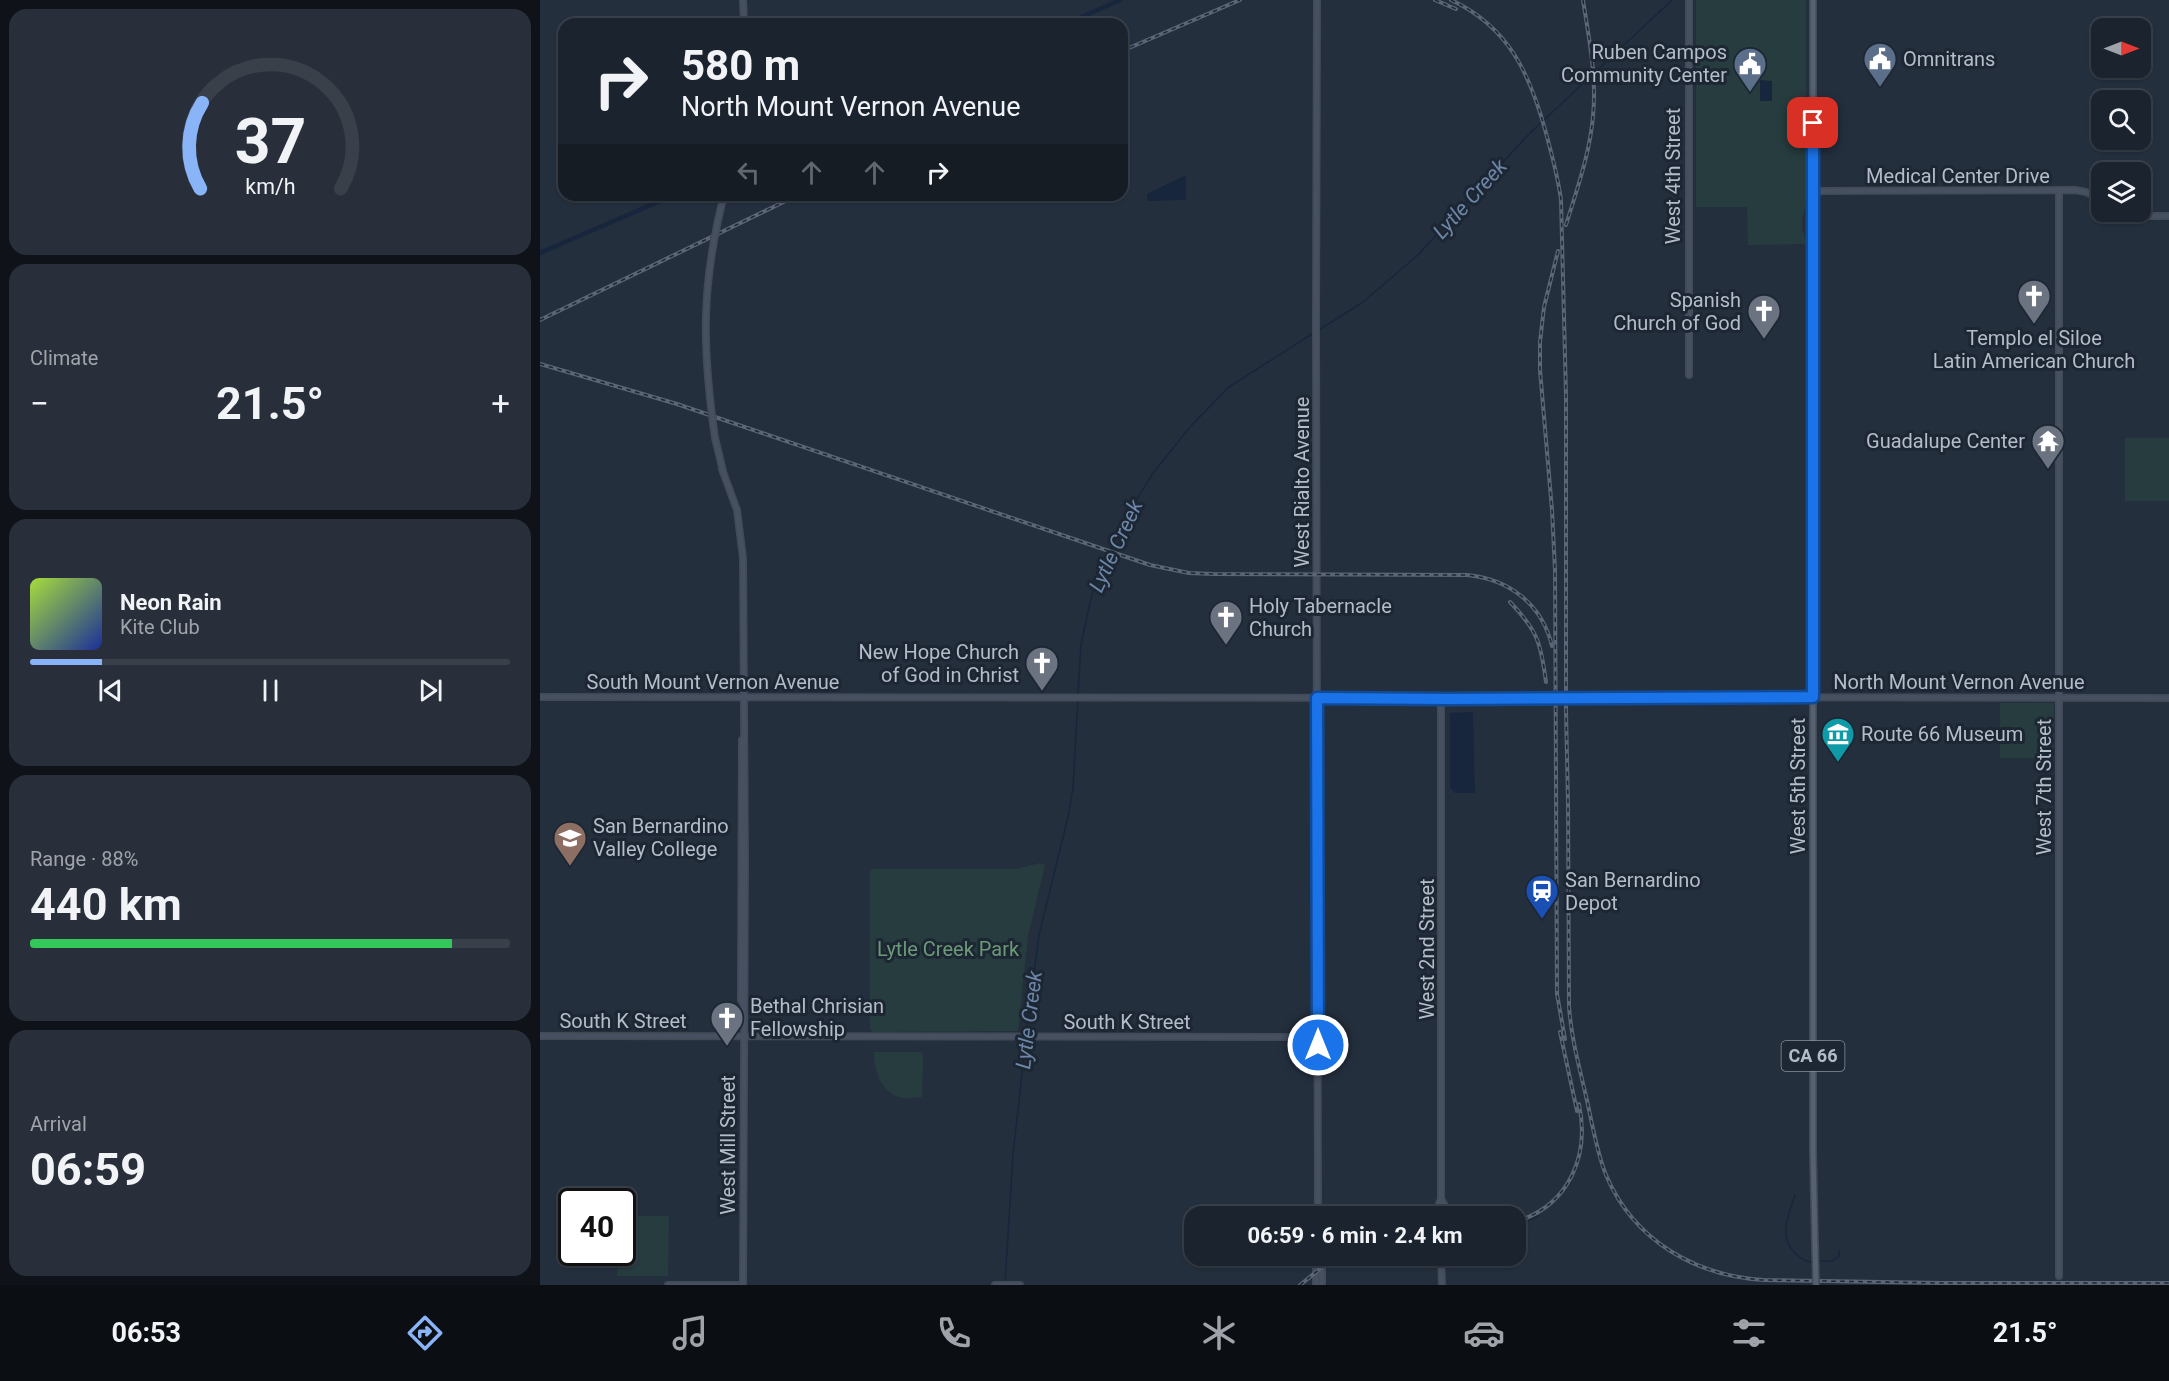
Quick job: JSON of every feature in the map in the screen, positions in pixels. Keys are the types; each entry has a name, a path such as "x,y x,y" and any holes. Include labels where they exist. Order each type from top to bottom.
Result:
{"main road":[{"path":"744,0 744,18"},
{"name":"West Rialto Avenue","path":"1317,0 1318,1206"},
{"name":"West 5th Street","path":"1813,0 1813,1151 1816,1285"},
{"name":"West 4th Street","path":"1689,1 1689,375"},
{"name":"Medical Center Drive","path":"1813,191 2059,190 2091,194"},
{"name":"West 7th Street","path":"2059,190 2059,1276"},
{"name":"West Mill Street","path":"722,201 714,232 705,297 705,360 716,438 722,469 737,510 743,558 743,733 741,746 741,1000 744,1005 743,1285"},
{"path":"2151,216 2169,216"},
{"name":"South Mount Vernon Avenue","path":"540,697 1317,698"},
{"name":"North Mount Vernon Avenue","path":"1317,698 2169,698"},
{"name":"West 2nd Street","path":"1439,1206 1441,1199 1441,699"},
{"name":"South K Street","path":"540,1036 1317,1037"},
{"name":"West 2nd Street","path":"1441,1199 1444,1206"},
{"path":"1316,1266 1316,1285"},
{"path":"1322,1266 1322,1285"},
{"path":"1441,1266 1442,1285"},
{"path":"668,1285 743,1285"},
{"path":"995,1285 1020,1285"}],"green space":[{"path":"1696,0 1806,0 1806,197 1802,228 1806,244 1748,245 1747,207 1696,207"},
{"path":"2125,438 2169,438 2169,501 2125,501"},
{"path":"2000,703 2054,703 2054,758 2000,758"},
{"name":"Lytle Creek Park","path":"1040,863 1045,865 1028,936 1018,1031 873,1032 870,1029 870,872 872,869 1016,869"},
{"path":"874,1052 921,1052 923,1056 922,1097 903,1098 889,1092 877,1074"},
{"path":"636,1216 669,1216 668,1276 617,1276 617,1266 636,1266"}],"water":[{"path":"1760,80 1772,81 1772,101 1760,101"},
{"path":"1186,175 1186,200 1147,201 1147,194"},
{"path":"1473,712 1475,793 1455,793 1450,788 1450,713"}],"waterway":[{"name":"Lytle Creek","path":"1080,18 1120,0"},
{"name":"Lytle Creek","path":"1319,330 1363,302 1418,255 1528,135 1672,0"},
{"name":"Lytle Creek","path":"540,253 660,201"},
{"name":"Lytle Creek","path":"1078,695 1081,644 1092,594 1121,525 1153,473 1190,427 1229,387 1315,332"},
{"name":"Lytle Creek","path":"1026,1035 1039,935 1068,817 1073,787 1078,699"},
{"name":"Lytle Creek","path":"1005,1283 1013,1154 1026,1039"},
{"path":"1556,1201 1571,1182"},
{"path":"1795,1195 1786,1226 1787,1240 1790,1247 1800,1257 1813,1262"},
{"path":"1526,1221 1538,1216"},
{"path":"1817,1261 1832,1261 1839,1256 1839,1250"}],"railway":[{"path":"1128,48 1240,0"},
{"path":"1435,0 1456,9"},
{"path":"1451,0 1488,24 1502,38 1524,72 1540,111 1557,174 1561,200 1566,395 1569,1006 1576,1051 1597,1146 1606,1175 1618,1198 1633,1219 1670,1251 1715,1271 1739,1277 1764,1280 1941,1283 2169,1283"},
{"path":"1566,225 1586,157 1593,116 1593,72 1583,0"},
{"path":"540,320 786,201"},
{"path":"1558,251 1544,307 1540,370 1555,570 1557,994 1565,1039"},
{"path":"540,364 677,404 1150,565 1189,573 1213,574 1467,575 1482,577 1510,588 1522,596 1540,618 1552,646"},
{"path":"1510,602 1527,621 1537,639 1546,682"},
{"path":"1560,1032 1577,1111"},
{"path":"1526,1217 1549,1204 1562,1191 1571,1176 1578,1160 1581,1142 1582,1123 1579,1104"},
{"path":"1300,1285 1324,1266"}],"place":[{"name":"Omnitrans","path":"1880,88"},
{"name":"Ruben Campos Community Center","path":"1750,93"},
{"name":"Templo el Siloe Latin American Church","path":"2034,325"},
{"name":"Spanish Church of God","path":"1764,340"},
{"name":"Guadalupe Center","path":"2048,470"},
{"name":"Holy Tabernacle Church","path":"1226,646"},
{"name":"New Hope Church of God in Christ","path":"1042,692"},
{"name":"Route 66 Museum","path":"1838,763"},
{"name":"San Bernardino Valley College","path":"570,867"},
{"name":"San Bernardino Depot","path":"1542,920"},
{"name":"Bethal Chrisian Fellowship","path":"727,1047"}],"route":[{"path":"1318,1045 1317,698 1813,697 1813,123"}]}
